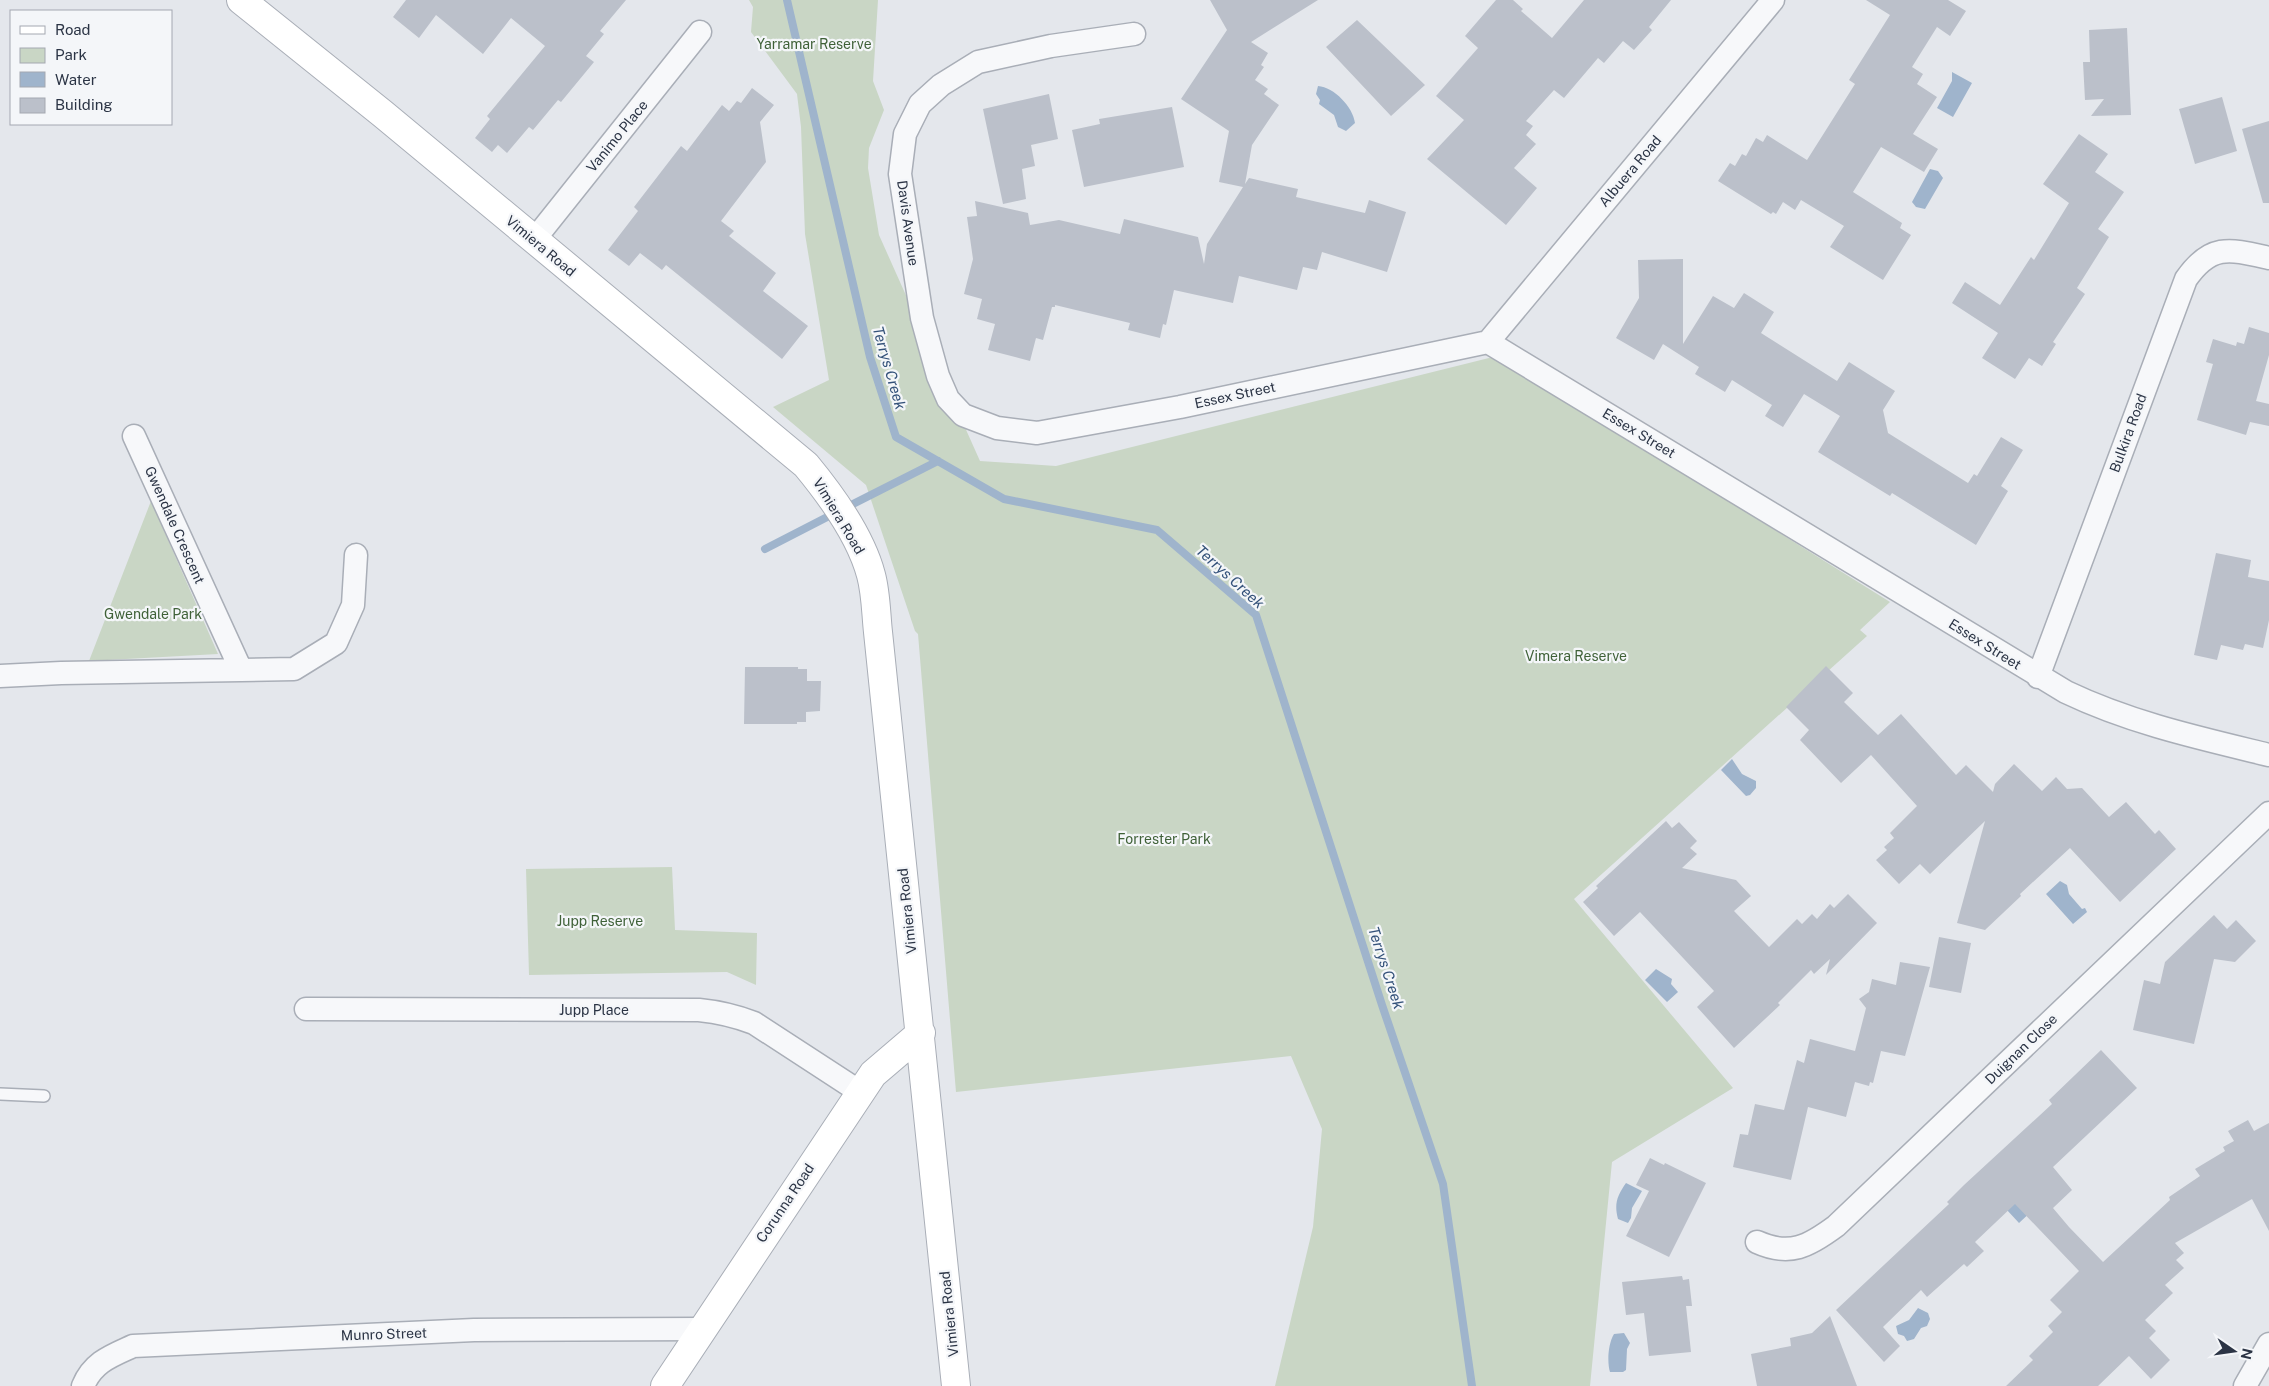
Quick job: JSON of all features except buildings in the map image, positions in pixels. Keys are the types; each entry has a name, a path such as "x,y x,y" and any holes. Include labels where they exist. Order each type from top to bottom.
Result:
{"street":[{"name":"Vimiera Road","path":"241,0 383,114 806,465 822,485 851,530 871,574 921,1033 956,1386"},
{"name":"Albuera Road","path":"1488,342 1773,0"},
{"name":"Vanimo Place","path":"534,240 700,32"},
{"name":"Davis Avenue","path":"963,415 948,399 938,376 922,318 900,174 905,134 920,104 941,85 978,62 1052,46 1134,34"},
{"name":"Bulkira Road","path":"2038,677 2186,279 2197,264 2212,254 2222,251 2231,250 2269,258"},
{"name":"Essex Street","path":"963,415 997,428 1037,433 1180,407 1488,342 2038,677 2096,707 2137,721 2269,755"},
{"name":"Gwendale Crescent","path":"134,436 240,670"},
{"path":"0,676 294,669 336,643 353,605 356,555"},
{"name":"Duignan Close","path":"1757,1242 1773,1249 1789,1250 1813,1243 1836,1226 2269,813"},
{"name":"Jupp Place","path":"306,1009 699,1010 719,1012 737,1016 754,1023 860,1092"},
{"name":"Corunna Road","path":"665,1386 873,1074 921,1033"},
{"name":"Munro Street","path":"83,1386 86,1379 103,1359 133,1346 474,1330 701,1330"},
{"path":"2244,1386 2269,1344"}],"lane":[{"path":"0,1094 44,1096"}],"green space":[{"path":"749,0 878,0 873,81 884,110 869,148 868,168 879,235 980,461 1056,466 1497,356 1890,602 1860,630 1867,636 1574,899 1733,1088 1612,1162 1590,1386 1275,1386 1313,1227 1322,1129 1291,1056 956,1092 918,634 915,631 866,485 773,407 829,380 805,234 801,127 797,94 751,32 753,7"},
{"name":"Gwendale Park","path":"151,501 218,654 89,661"},
{"name":"Jupp Reserve","path":"672,867 675,930 757,933 756,985 727,972 529,975 526,869"}],"water":[{"path":"1952,72 1972,83 1953,117 1937,108 1952,81"},
{"path":"1318,86 1324,87 1336,94 1351,111 1355,123 1346,131 1338,127 1334,115 1319,104 1320,100 1316,94"},
{"path":"1930,169 1938,171 1943,178 1925,209 1916,207 1912,202"},
{"path":"1732,759 1742,774 1756,781 1756,788 1750,795 1746,796 1721,770"},
{"path":"2060,881 2067,885 2069,894 2087,912 2073,924 2046,894"},
{"path":"1656,969 1672,979 1671,984 1678,992 1667,1002 1645,980"},
{"path":"1626,1183 1642,1191 1632,1208 1631,1218 1628,1223 1618,1219 1616,1209 1618,1196"},
{"path":"1994,1196 2035,1208 2019,1223"},
{"path":"1918,1308 1928,1313 1930,1319 1927,1326 1921,1328 1914,1339 1907,1341 1904,1336 1898,1334 1896,1326 1909,1320"},
{"path":"1624,1333 1630,1343 1627,1349 1626,1370 1623,1372 1610,1372 1610,1343 1614,1334"}],"waterway":[{"name":"Terrys Creek","path":"787,0 870,357 896,437 1004,499 1157,530 1256,615 1382,1005 1443,1184 1472,1386"},
{"path":"845,508 938,461"},
{"path":"765,549 835,513"}],"park label":[{"name":"Yarramar Reserve","path":"814,44"},
{"name":"Vimera Reserve","path":"1576,656"},
{"name":"Forrester Park","path":"1164,839"}]}
